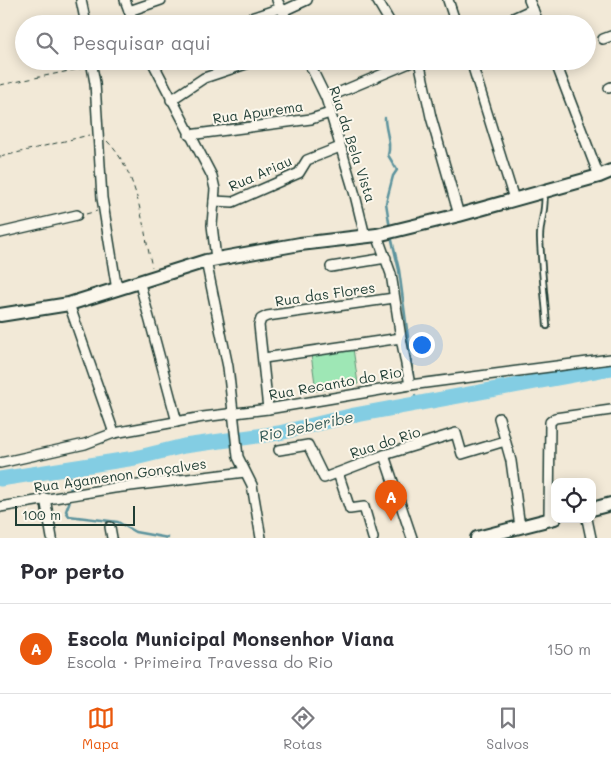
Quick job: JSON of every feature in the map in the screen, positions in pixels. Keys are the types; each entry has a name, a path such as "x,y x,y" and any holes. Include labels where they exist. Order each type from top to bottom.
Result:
{"street":[{"path":"81,0 84,15"},
{"path":"125,0 131,15"},
{"path":"129,11 161,0"},
{"path":"257,15 280,6 307,0"},
{"path":"377,0 386,15"},
{"path":"448,0 453,15"},
{"path":"529,0 535,15"},
{"path":"520,15 533,9"},
{"path":"92,70 105,209 117,290"},
{"path":"156,70 212,176 214,200 211,260 228,367 238,457 252,485 261,538"},
{"path":"171,100 204,78 228,70"},
{"name":"Rua da Bela Vista","path":"312,70 326,98 356,195 381,233"},
{"path":"326,98 391,70"},
{"path":"421,70 431,117 459,215"},
{"path":"474,70 514,198"},
{"path":"0,315 69,304 140,284 211,260 381,233 459,215 605,173 559,70"},
{"name":"Rua Apurema","path":"189,135 311,119 330,113"},
{"name":"Rua Ariau","path":"214,200 233,202 241,199 299,172 307,160 340,147"},
{"path":"0,233 77,216"},
{"name":"Rua Recanto do Rio","path":"0,463 86,444 114,433 410,385 400,338 391,274 381,233"},
{"path":"331,267 386,258"},
{"path":"140,284 177,422"},
{"name":"Rua das Flores","path":"268,409 259,325 264,317 394,298"},
{"path":"69,304 114,433"},
{"path":"264,358 400,338"},
{"path":"410,385 611,359"},
{"path":"551,489 550,422 555,418 611,410"},
{"path":"498,418 511,461 520,527"},
{"name":"Rua do Rio","path":"279,450 308,446 324,478 456,433 462,454 505,441"},
{"path":"384,456 412,538"},
{"name":"Rua Agamenon Gonçalves","path":"0,507 76,493 245,472"},
{"path":"338,473 350,509 364,507 373,538"},
{"path":"45,498 52,538"},
{"path":"596,508 611,504"},
{"path":"477,538 551,519"},
{"path":"588,523 591,538"},
{"path":"110,527 112,538"}],"lane":[{"path":"544,191 546,200 541,215 540,236 548,326"}],"path":[{"path":"0,85 65,70"},
{"path":"0,157 98,133 120,156 136,193 154,278"},
{"path":"77,216 105,209"}],"green space":[{"path":"353,348 358,384 316,391 311,354"}],"waterway":[{"path":"385,118 389,146 388,155 397,170 393,176 386,203 390,228"},
{"path":"391,236 399,270 413,375"},
{"name":"Rio Beberibe","path":"0,479 135,458 184,446 279,433 350,416 611,368"},
{"name":"Rio Beberibe","path":"415,396 418,404"},
{"path":"69,469 71,493"},
{"path":"71,498 66,511 69,516 118,522 135,532 168,538"}],"place":[{"name":"Escola Municipal Monsenhor Viana","path":"391,521"}]}
